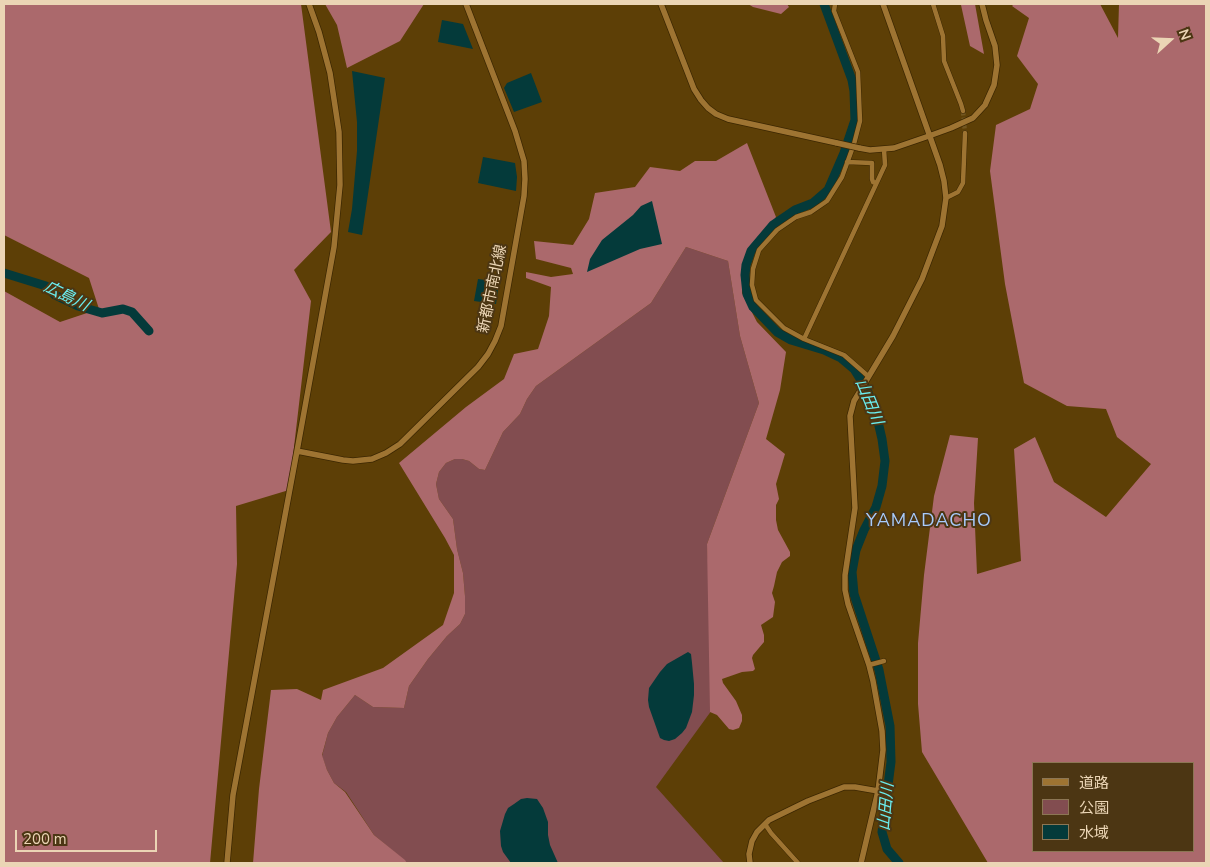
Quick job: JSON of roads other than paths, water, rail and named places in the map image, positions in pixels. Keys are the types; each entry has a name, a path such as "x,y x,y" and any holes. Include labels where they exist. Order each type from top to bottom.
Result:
{"street":[{"path":"227,863 233,795 334,247 340,185 339,132 330,73 309,4"},
{"name":"新都市南北線","path":"297,451 353,461 372,459 386,453 400,444 478,367 488,354 501,326 524,196 524,161 515,131 466,4"},
{"path":"661,4 694,89 708,108 716,114 728,119 870,150 894,148 951,128 973,118 985,104 994,85 997,65 995,46 982,4"},
{"path":"835,4 834,11 858,72 860,121 842,177 827,200 811,212 796,218 777,230 759,250 753,269 752,285 756,300 784,328 804,339 844,355 868,376"},
{"path":"860,863 878,791 883,750 879,716 869,665 845,590 845,574 855,508 850,416 854,400 893,336 922,279 942,226 946,198 944,181 883,4"},
{"path":"933,4 943,36 944,61 963,111"},
{"path":"946,198 958,192 963,183 966,133"},
{"path":"804,339 885,165 884,149"},
{"path":"847,162 872,163 872,180 876,183"},
{"path":"869,665 884,661"},
{"path":"750,863 749,854 752,841 757,832 769,820 808,801 844,787 878,791"},
{"path":"765,824 770,833 798,863"}],"water":[{"path":"442,20 463,24 473,49 438,42"},
{"path":"352,71 385,78 362,235 348,232 357,151 357,122"},
{"path":"531,73 542,102 514,112 504,88 507,83"},
{"path":"483,157 515,163 516,191 478,183"},
{"path":"652,201 662,244 640,249 587,272 590,259 602,240 633,215 641,206"},
{"path":"478,279 499,282 496,304 474,301"},
{"path":"688,652 691,654 694,684 692,712 682,733 675,739 664,740 660,738 649,707 649,688 667,664"},
{"path":"521,799 537,799 543,808 548,822 550,845 558,863 511,863 503,852 500,831 505,814 508,808"}],"waterway":[{"name":"山田川","path":"824,4 852,80 855,120 844,153 828,190 813,203 795,210 773,225 751,251 745,275 747,294 753,307 777,332 791,340 824,350 841,358 854,369 867,390 876,413 885,461 882,486 876,507 856,550 852,572 854,594 879,670 890,726 891,762 882,832 887,849 899,863"},
{"name":"広島川","path":"4,273 46,286 55,295 78,306 102,313 123,309 132,312 149,331"}],"tunnel":[{"path":"963,111 965,133"}],"district":[{"name":"YAMADACHO","path":"929,522"}]}
